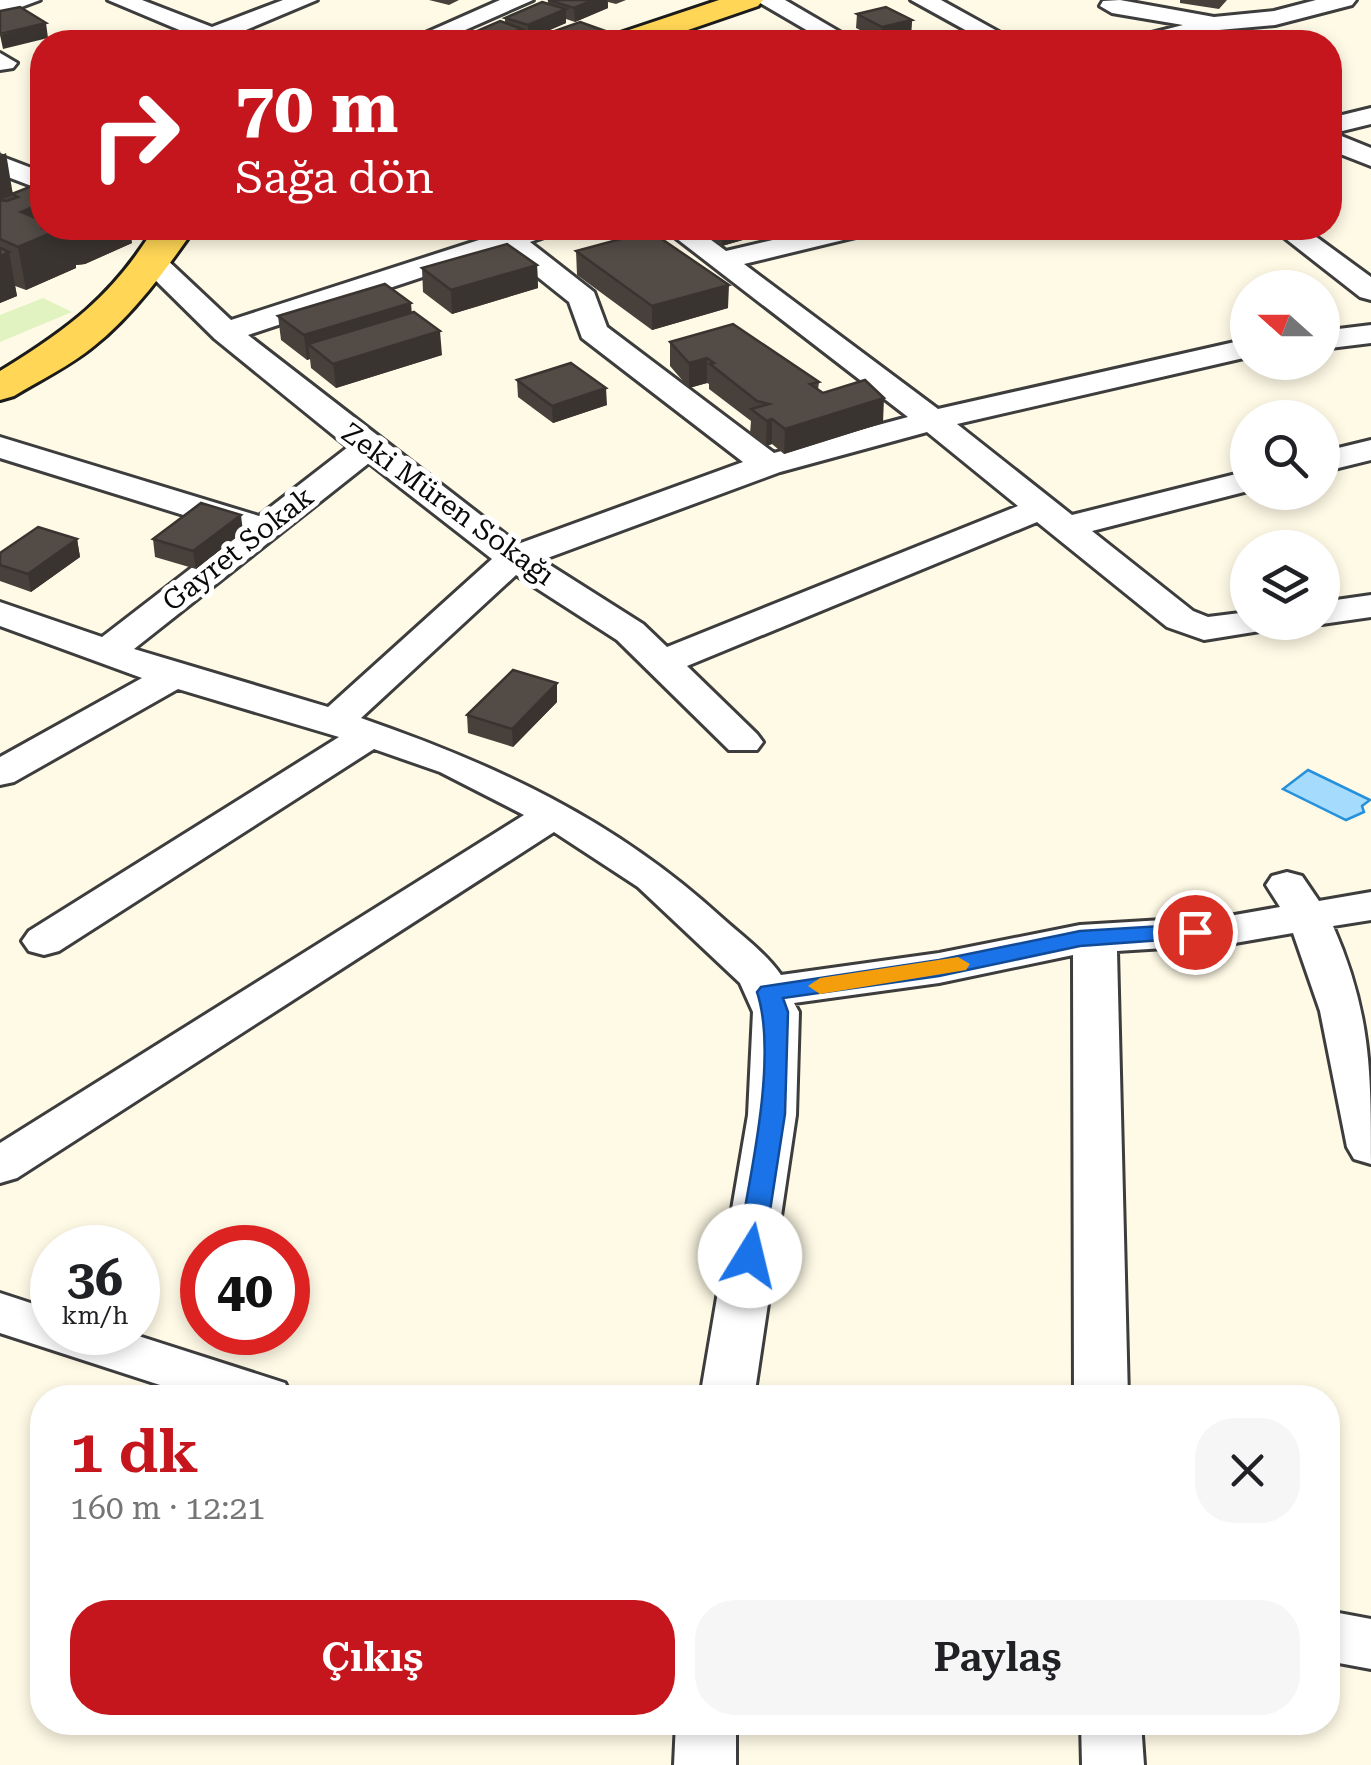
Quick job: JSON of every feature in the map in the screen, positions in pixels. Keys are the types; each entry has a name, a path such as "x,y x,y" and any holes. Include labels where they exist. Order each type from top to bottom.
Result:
{"main road":[{"path":"660,30 748,0"},
{"path":"0,388 81,338 163,240"}],"street":[{"path":"0,8 28,0"},
{"path":"239,30 305,0"},
{"path":"447,30 521,0"},
{"path":"767,0 823,30"},
{"path":"922,0 981,30"},
{"path":"1193,30 1218,23 1275,18 1344,0"},
{"path":"1352,0 1371,6"},
{"path":"131,1 202,30"},
{"path":"1102,3 1218,23"},
{"path":"1102,3 1139,30"},
{"path":"1342,123 1371,116"},
{"path":"1342,145 1371,158"},
{"path":"0,164 30,177"},
{"name":"Zeki Müren Sokağı","path":"167,240 226,332 514,558 630,632 743,742"},
{"path":"226,332 509,240 583,298 593,331 768,465"},
{"path":"693,240 931,419 1180,619 1204,629 1230,625"},
{"path":"722,261 809,240"},
{"path":"1315,240 1341,251 1371,291"},
{"path":"1340,338 1371,334"},
{"path":"44,941 353,727 514,558 768,465 931,419 1230,352"},
{"path":"0,447 264,529"},
{"name":"Gayret Sokak","path":"108,650 369,447"},
{"path":"1340,458 1371,450"},
{"path":"664,662 961,538 1230,484"},
{"path":"1340,610 1371,606"},
{"path":"0,613 173,676 353,727 454,764 554,814 652,878 708,925 759,976 776,1012 772,1114 729,1385"},
{"path":"0,773 173,676"},
{"path":"0,1166 554,814"},
{"path":"769,992 939,968 1095,938 1229,930 1299,901 1371,906"},
{"path":"1299,901 1344,1024 1371,1147"},
{"path":"1095,938 1100,1385"},
{"path":"0,1313 30,1323"},
{"path":"132,1355 226,1385"},
{"path":"1340,1638 1371,1644"},
{"path":"705,1765 706,1735"},
{"path":"1112,1735 1113,1765"}],"green space":[{"path":"43,298 72,312 0,342 0,315"}],"water":[{"path":"1308,770 1370,800 1362,806 1364,812 1346,820 1283,789"}],"building":[{"path":"548,0 593,0 574,8"},
{"path":"542,2 566,9 528,25 505,18"},
{"path":"20,7 46,23 0,34 0,11"},
{"path":"886,7 912,20 882,27 857,14"},
{"path":"500,21 522,29 519,30 479,30"},
{"path":"580,22 603,30 558,30"},
{"path":"30,187 30,208 21,212 30,216 30,240 35,240 18,247 0,239 0,200 18,197 12,194"},
{"path":"617,240 663,240 729,285 652,306 576,251"},
{"path":"507,244 537,265 451,290 422,268"},
{"path":"385,284 411,303 304,335 278,316"},
{"path":"414,312 440,331 333,364 308,344"},
{"path":"733,324 819,382 810,384 823,393 865,380 884,398 785,429 772,419 767,421 751,409 769,404 757,401 707,358 689,363 670,342"},
{"path":"571,363 606,388 552,406 517,380"},
{"path":"201,503 241,515 193,551 153,539"},
{"path":"38,527 77,539 28,574 0,565 0,553"},
{"path":"513,670 557,683 512,729 467,715"}],"slow traffic":[{"path":"820,986 958,964"}],"route":[{"path":"750,1256 772,1114 776,1012 769,992 939,968 1080,939 1195,932"}]}
